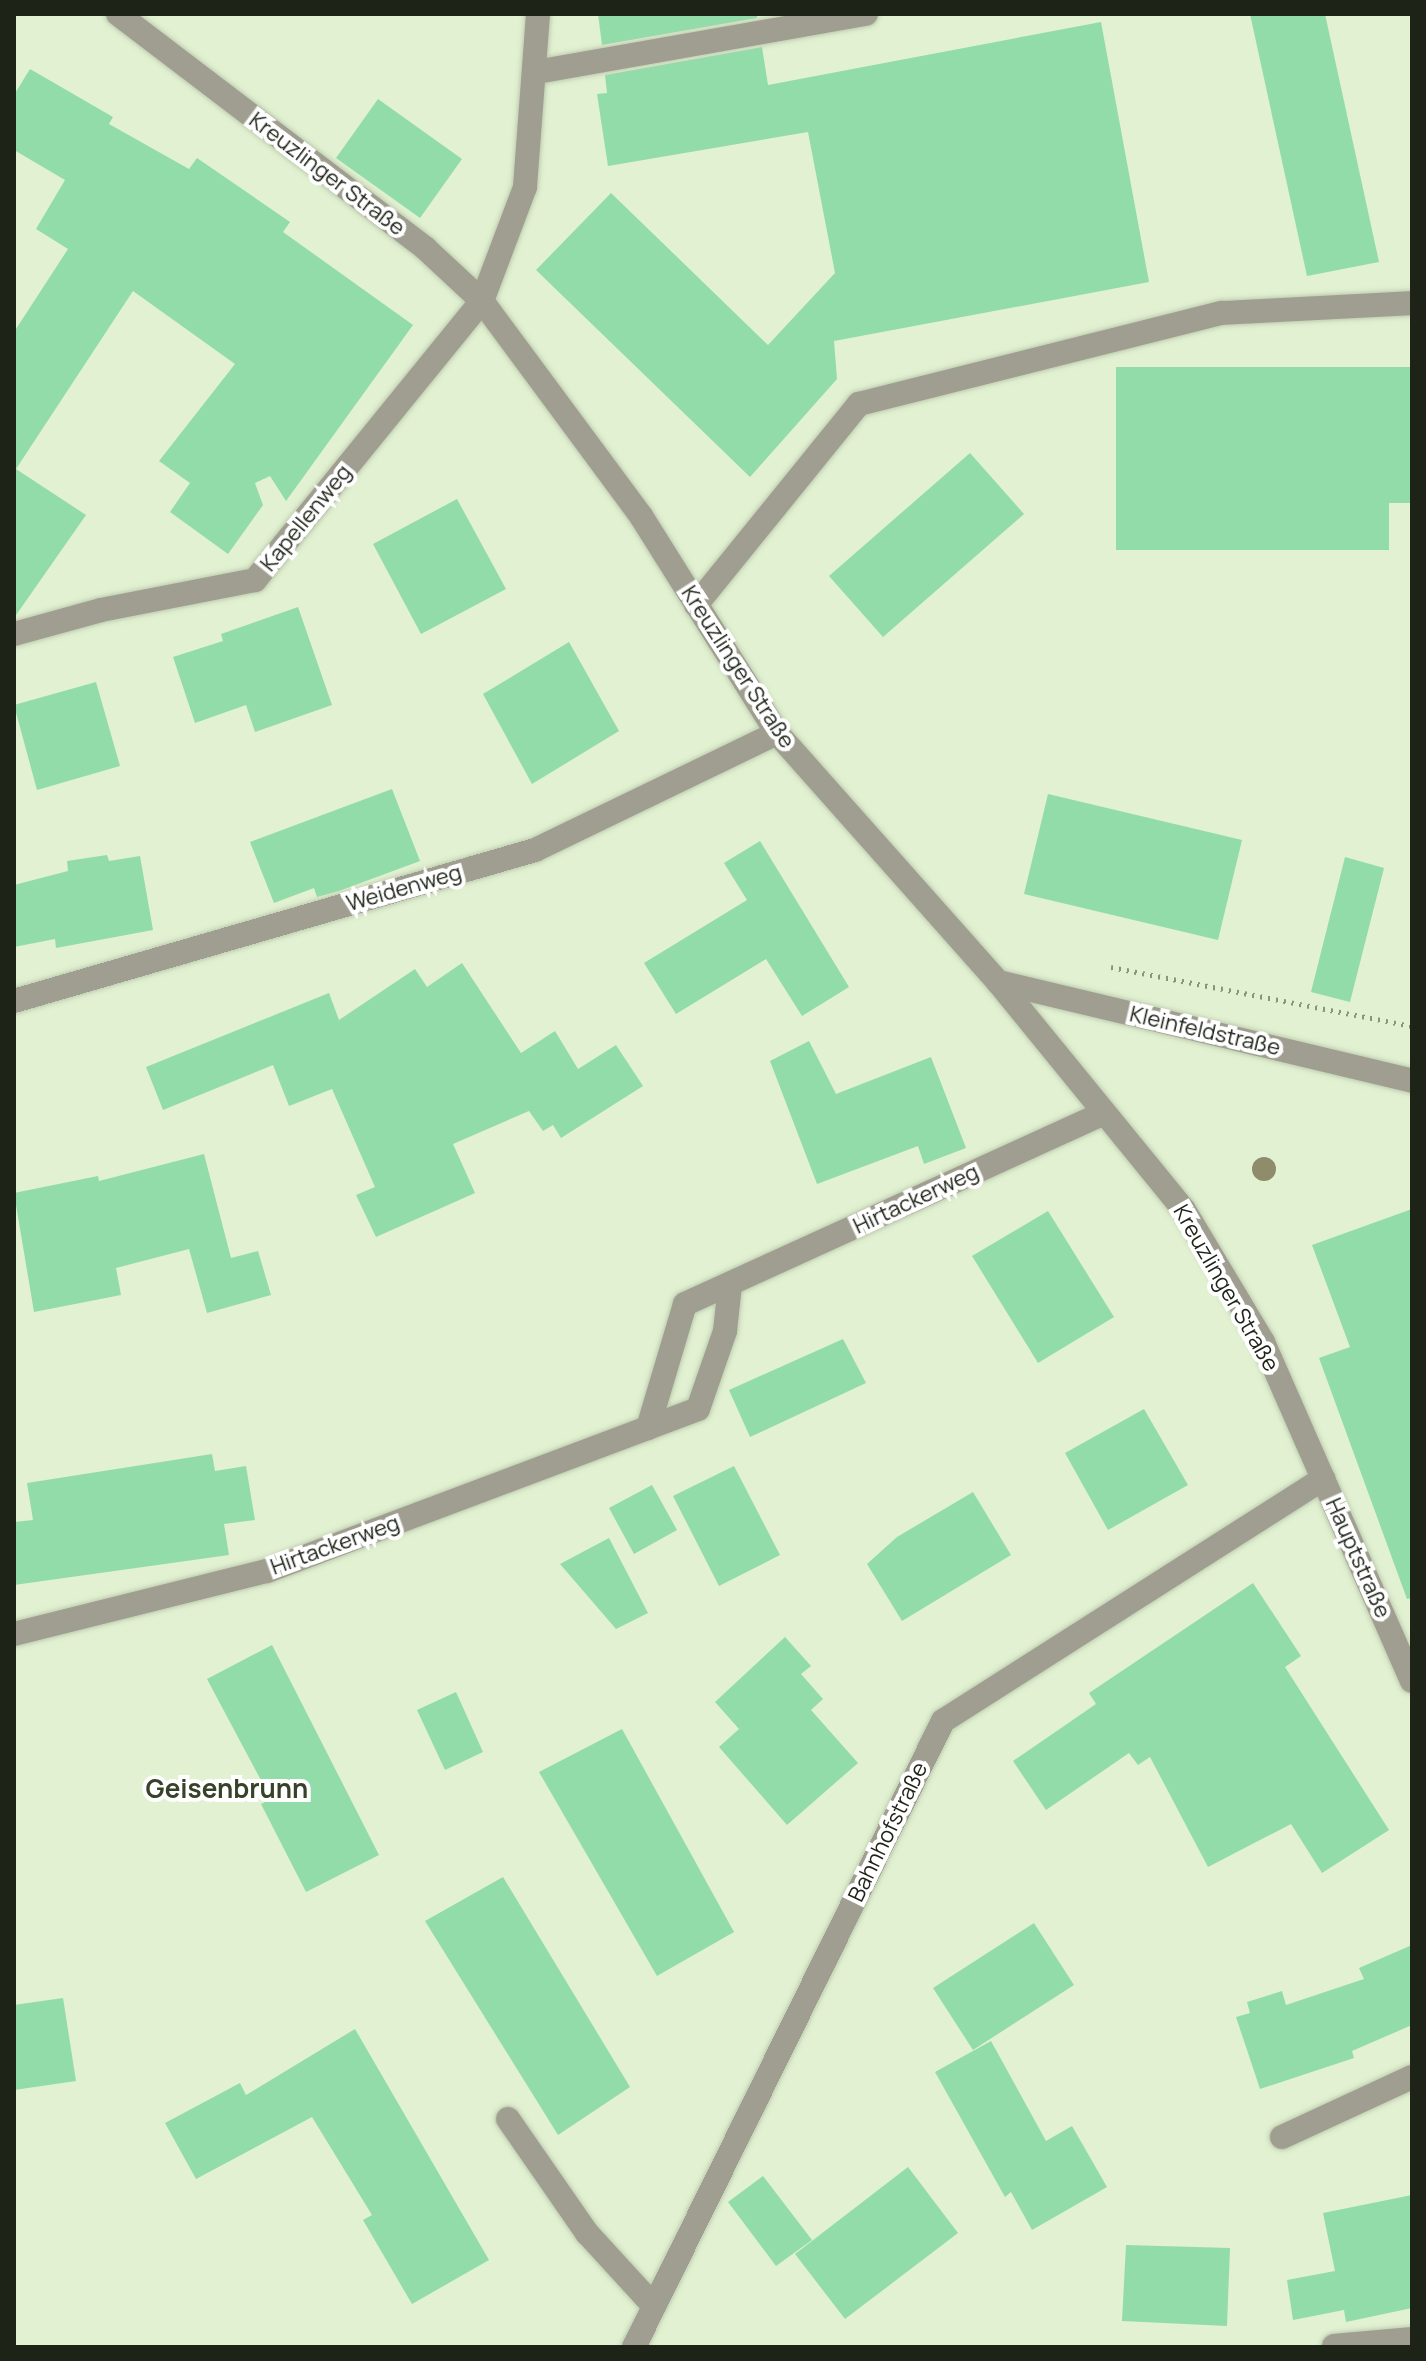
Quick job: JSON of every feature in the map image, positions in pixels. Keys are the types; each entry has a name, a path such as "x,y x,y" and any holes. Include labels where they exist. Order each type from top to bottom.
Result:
{"street":[{"name":"Kreuzlinger Straße","path":"118,14 426,249 482,301 641,516 777,733 998,982 1101,1114 1184,1210 1263,1342 1323,1479"},
{"name":"Kapellenweg","path":"14,634 101,610 255,580 482,301 525,187 538,14"},
{"path":"536,72 866,14"},
{"path":"696,605 859,404 1222,313 1412,303"},
{"name":"Weidenweg","path":"14,1001 535,850 777,733"},
{"name":"Kleinfeldstraße","path":"998,982 1412,1081"},
{"name":"Hirtackerweg","path":"648,1428 685,1304 1101,1114"},
{"name":"Hirtackerweg","path":"14,1634 267,1571 698,1409 725,1331 730,1285"},
{"name":"Hauptstraße","path":"1323,1479 1412,1681"},
{"name":"Bahnhofstraße","path":"634,2347 943,1721 1323,1479"},
{"path":"1282,2137 1412,2077"},
{"path":"508,2119 587,2233 654,2306"},
{"path":"1334,2346 1412,2339"}],"path":[{"path":"1105,966 1412,1026"}],"building":[{"path":"598,14 757,14 757,18 602,45"},
{"path":"1250,14 1325,14 1379,262 1307,276"},
{"path":"1101,22 1149,282 834,341 837,379 750,477 536,270 611,193 768,345 835,273 808,132 608,166 597,94 607,93 605,75 762,47 768,85"},
{"path":"30,69 113,117 109,124 189,169 197,158 290,222 283,232 413,325 286,501 270,476 255,483 263,505 228,554 170,512 190,483 159,461 235,364 133,291 16,469 86,515 14,618 14,332 68,249 36,229 65,180 14,150 14,95"},
{"path":"378,99 462,159 420,218 336,158"},
{"path":"1116,367 1412,367 1412,503 1389,503 1389,550 1116,550"},
{"path":"970,453 1024,514 883,637 829,576"},
{"path":"457,499 506,589 421,634 373,544"},
{"path":"298,607 332,705 255,732 246,705 195,723 173,657 223,641 221,634"},
{"path":"569,642 619,731 532,784 483,694"},
{"path":"96,682 120,766 37,790 14,705"},
{"path":"392,789 420,861 339,891 317,897 314,888 274,903 250,842"},
{"path":"1048,794 1242,840 1218,940 1024,894"},
{"path":"760,841 849,987 802,1016 766,959 676,1014 644,963 747,900 724,863"},
{"path":"107,855 109,861 140,856 153,930 56,948 55,939 14,947 14,885 68,871 67,861"},
{"path":"1345,857 1384,868 1350,1002 1311,992"},
{"path":"462,963 521,1053 555,1031 578,1069 616,1045 643,1086 561,1138 553,1125 543,1131 529,1111 453,1144 475,1193 376,1237 356,1195 375,1187 332,1089 289,1106 273,1065 163,1110 146,1067 329,993 339,1020 415,969 427,987"},
{"path":"809,1041 836,1094 931,1057 966,1148 924,1164 918,1146 817,1184 770,1061"},
{"path":"204,1154 231,1258 258,1251 271,1295 207,1313 189,1249 116,1268 121,1295 34,1312 14,1193 98,1176 99,1181"},
{"path":"1412,1209 1412,1598 1407,1599 1319,1358 1350,1347 1312,1245"},
{"path":"1048,1211 1114,1317 1038,1363 972,1256"},
{"path":"843,1339 866,1383 750,1437 729,1390"},
{"path":"1144,1409 1188,1485 1108,1530 1065,1453"},
{"path":"212,1454 215,1471 246,1466 255,1520 224,1524 229,1555 14,1585 14,1522 33,1520 27,1483"},
{"path":"734,1466 780,1555 719,1586 673,1496"},
{"path":"652,1485 677,1530 634,1554 609,1508"},
{"path":"973,1492 1011,1555 902,1621 867,1564 897,1537"},
{"path":"609,1538 648,1613 616,1629 560,1564"},
{"path":"1253,1583 1301,1656 1285,1667 1389,1830 1322,1873 1291,1824 1208,1867 1150,1757 1138,1765 1129,1753 1046,1810 1013,1761 1096,1704 1089,1693"},
{"path":"785,1637 811,1666 801,1674 823,1699 811,1710 858,1763 787,1825 719,1747 739,1729 715,1702"},
{"path":"272,1645 379,1855 306,1892 261,1804 271,1799 207,1679"},
{"path":"456,1692 483,1752 445,1770 417,1710"},
{"path":"622,1729 734,1932 657,1976 539,1772"},
{"path":"503,1877 630,2087 558,2135 425,1921"},
{"path":"1034,1923 1074,1985 973,2050 933,1988"},
{"path":"1412,1945 1412,2025 1352,2051 1354,2058 1260,2089 1236,2017 1250,2013 1247,2002 1282,1991 1286,2005 1364,1979 1359,1968"},
{"path":"63,1998 76,2081 14,2090 14,2005"},
{"path":"355,2029 489,2260 412,2304 363,2220 372,2215 312,2117 196,2179 165,2123 240,2083 246,2095"},
{"path":"991,2041 1046,2141 1072,2126 1107,2187 1032,2230 1011,2192 1005,2197 935,2072"},
{"path":"908,2167 958,2233 845,2319 795,2254"},
{"path":"763,2176 812,2240 776,2266 728,2202"},
{"path":"1412,2195 1412,2308 1346,2322 1344,2310 1293,2320 1287,2280 1335,2271 1323,2213"},
{"path":"1126,2245 1230,2248 1227,2326 1122,2321"}],"district":[{"name":"Geisenbrunn","path":"227,1789"}]}
